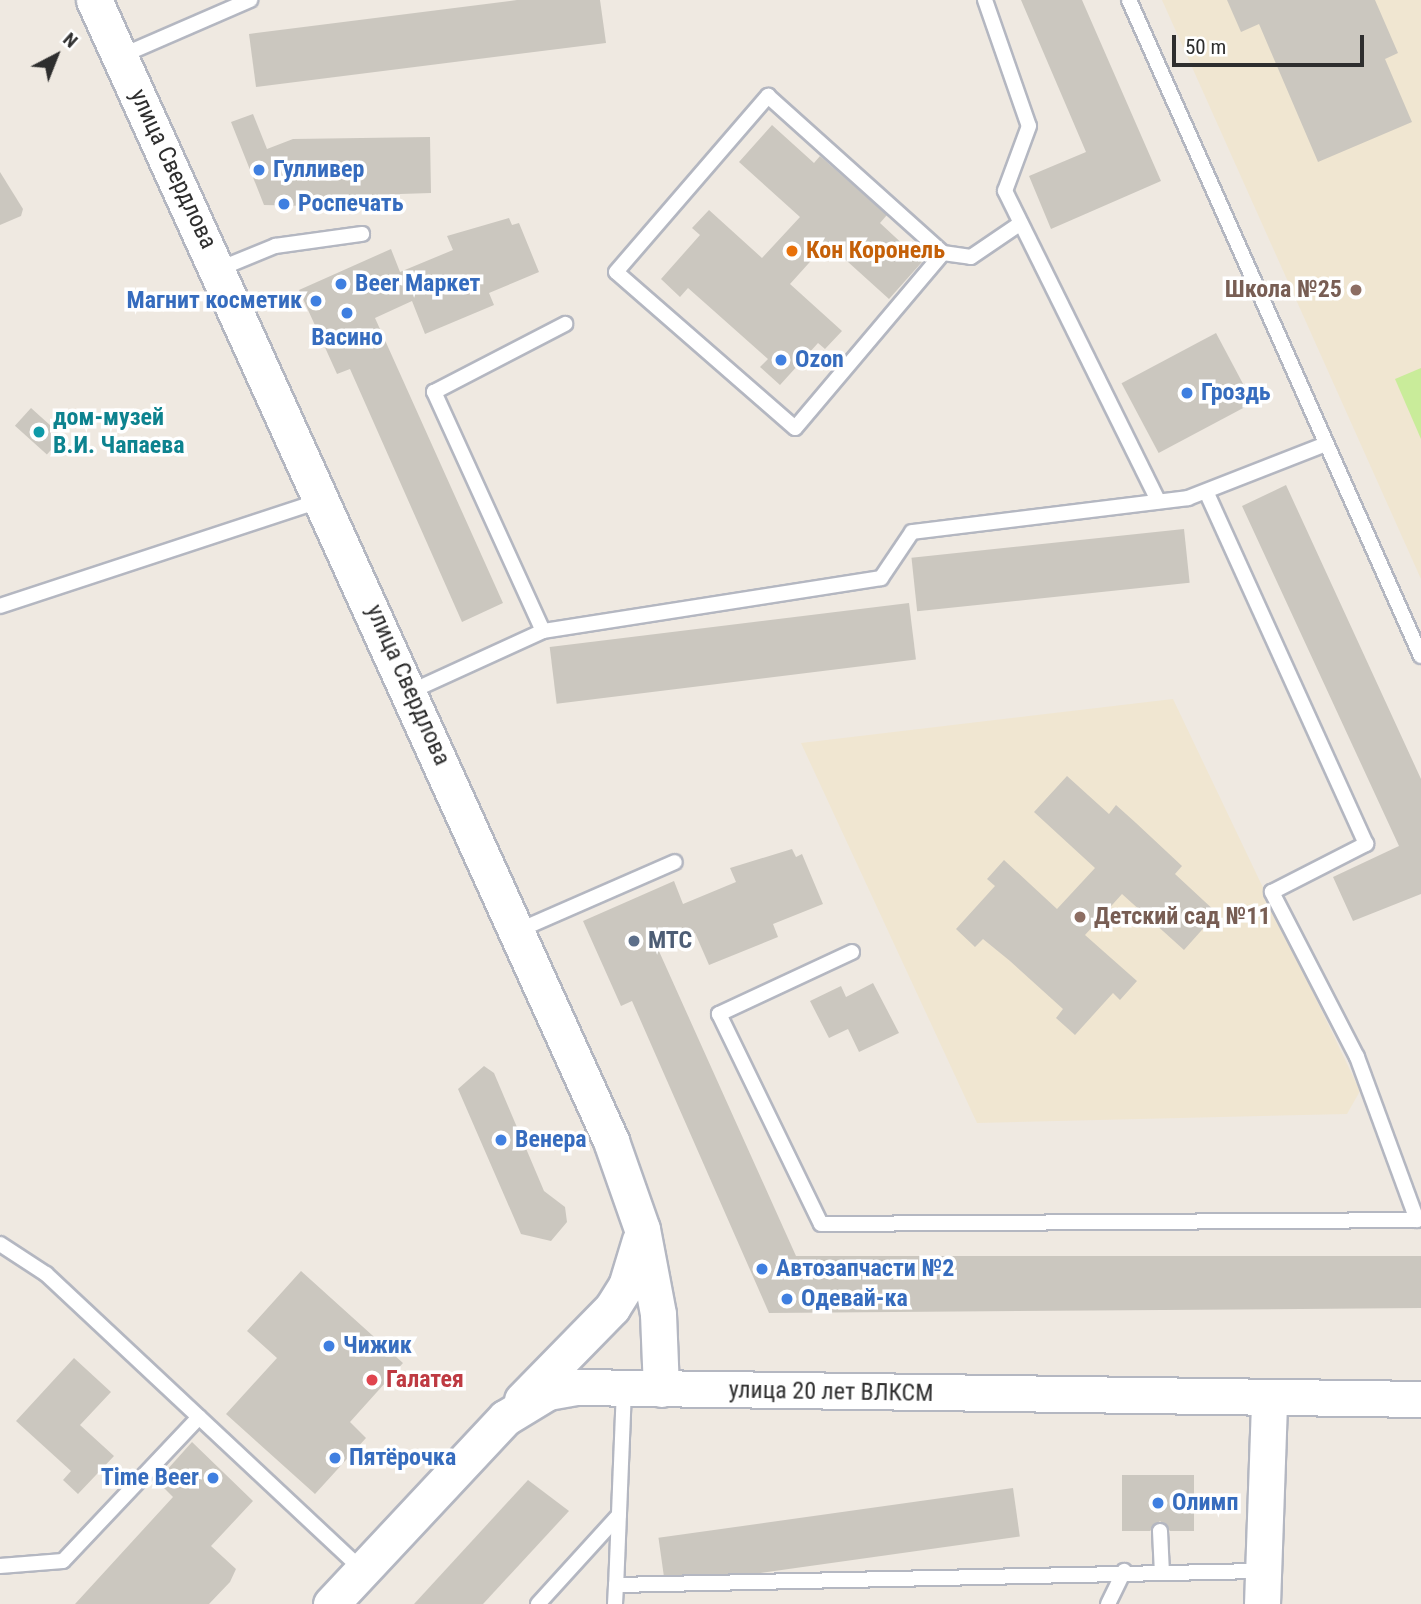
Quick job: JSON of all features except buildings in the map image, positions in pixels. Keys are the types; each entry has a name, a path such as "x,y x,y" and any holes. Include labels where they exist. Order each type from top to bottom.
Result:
{"street":[{"name":"улица Свердлова","path":"94,0 412,691 516,932 611,1140 642,1229 659,1314 661,1389"},
{"path":"505,1418 612,1308 635,1263 642,1229"},
{"name":"улица 20 лет ВЛКСМ","path":"331,1604 505,1418 548,1392 624,1387 1269,1399 1421,1399"},
{"path":"1261,1587 1269,1399"}],"lane":[{"path":"121,56 250,0"},
{"path":"985,0 1029,126 1005,191 1158,501"},
{"path":"1129,0 1421,656"},
{"path":"943,253 795,428 616,272 768,96 943,253 971,257 1021,223"},
{"path":"219,269 275,246 362,234"},
{"path":"543,631 434,391 565,324"},
{"path":"412,691 543,631 881,578 912,533 1207,493 1326,444"},
{"path":"852,952 719,1014 821,1224 1419,1220 1357,1057 1272,892 1366,844 1207,493"},
{"path":"0,606 323,499"},
{"path":"516,932 675,862"},
{"path":"0,1244 46,1274 362,1570"},
{"path":"615,1604 624,1387"},
{"path":"0,1566 63,1561 198,1417"},
{"path":"538,1604 619,1515"},
{"path":"1160,1531 1162,1573"},
{"path":"616,1585 1124,1571 1162,1573 1261,1587"},
{"path":"1108,1604 1124,1571"}],"shaded area":[{"name":"Школа №25","path":"1162,0 1421,0 1421,579"},
{"name":"Детский сад №11","path":"1173,699 1360,1091 1347,1114 977,1123 801,743"}],"green space":[{"path":"1421,368 1421,439 1395,379"}],"place":[{"name":"Гулливер","path":"259,170"},
{"name":"Роспечать","path":"284,204"},
{"name":"Кон Коронель","path":"792,251"},
{"name":"Beer Маркет","path":"341,284"},
{"name":"Школа №25","path":"1356,290"},
{"name":"Магнит косметик","path":"316,301"},
{"name":"Васино","path":"347,313"},
{"name":"Ozon","path":"781,360"},
{"name":"Гроздь","path":"1187,393"},
{"name":"дом-музей В.И. Чапаева","path":"39,432"},
{"name":"Детский сад №11","path":"1080,917"},
{"name":"МТС","path":"634,941"},
{"name":"Венера","path":"501,1140"},
{"name":"Автозапчасти №2","path":"762,1269"},
{"name":"Одевай-ка","path":"787,1299"},
{"name":"Чижик","path":"329,1346"},
{"name":"Галатея","path":"372,1380"},
{"name":"Пятёрочка","path":"335,1458"},
{"name":"Time Beer","path":"213,1478"},
{"name":"Олимп","path":"1158,1503"}]}
